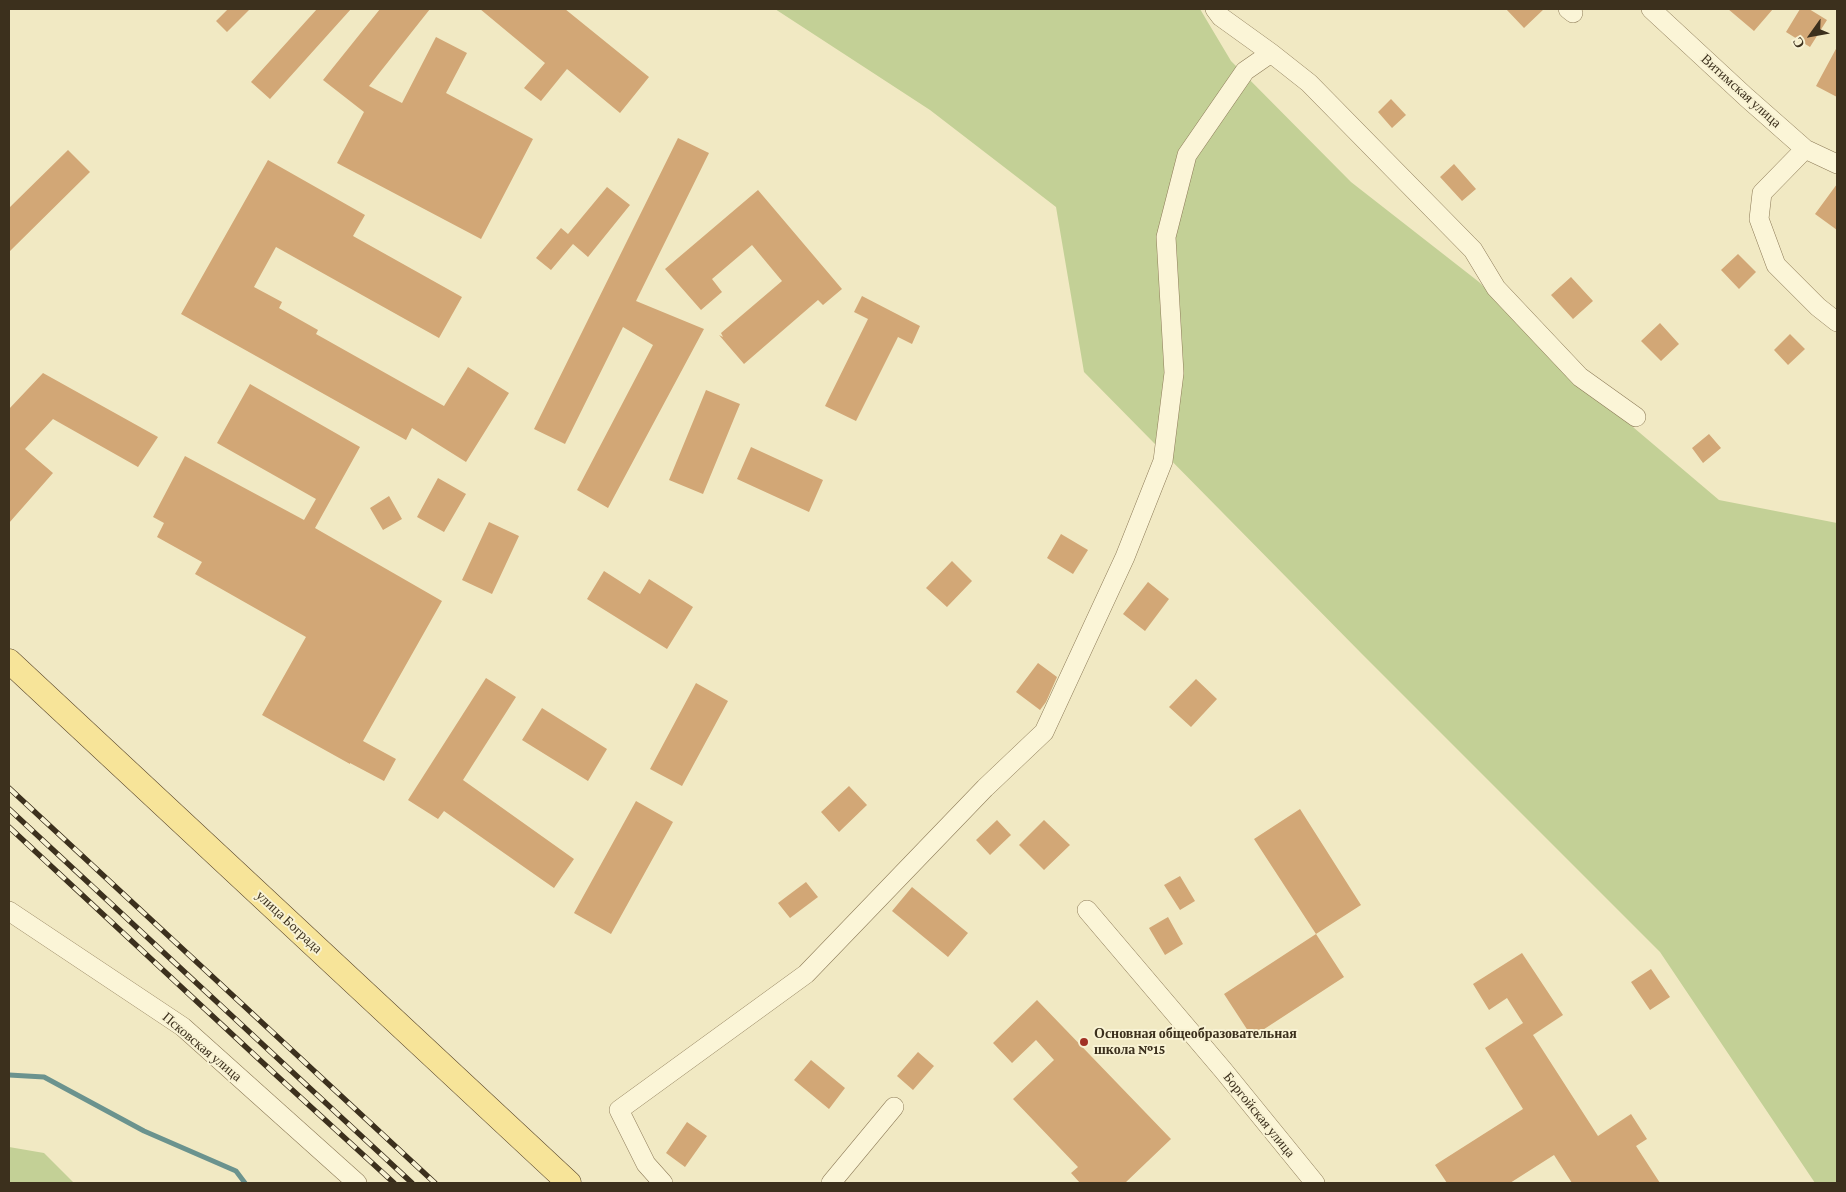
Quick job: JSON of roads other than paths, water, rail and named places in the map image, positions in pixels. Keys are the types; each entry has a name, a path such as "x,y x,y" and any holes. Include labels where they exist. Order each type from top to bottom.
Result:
{"main road":[{"name":"улица Бограда","path":"9,661 569,1183"}],"street":[{"path":"1215,9 1221,17 1272,53 1309,83 1473,250 1496,288 1580,377 1636,417"},
{"name":"Витимская улица","path":"1651,9 1805,149 1837,164"},
{"path":"663,1183 646,1164 619,1110 806,974 985,788 1044,732 1125,557 1163,461 1174,373 1166,237 1187,155 1244,71 1272,53"},
{"path":"1805,149 1762,193 1759,219 1776,265 1818,307 1837,322"},
{"name":"Боргойская улица","path":"1087,910 1223,1070 1315,1183"},
{"name":"Псковская улица","path":"9,911 183,1027 357,1183"},
{"path":"831,1183 894,1107"}],"waterway":[{"path":"9,1075 44,1077 144,1131 236,1171 245,1183"}],"railway":[{"path":"9,788 435,1183"},
{"path":"9,809 412,1183"},
{"path":"9,827 394,1183"}],"place":[{"name":"Основная общеобразовательная школа №15","path":"1084,1042"}]}
